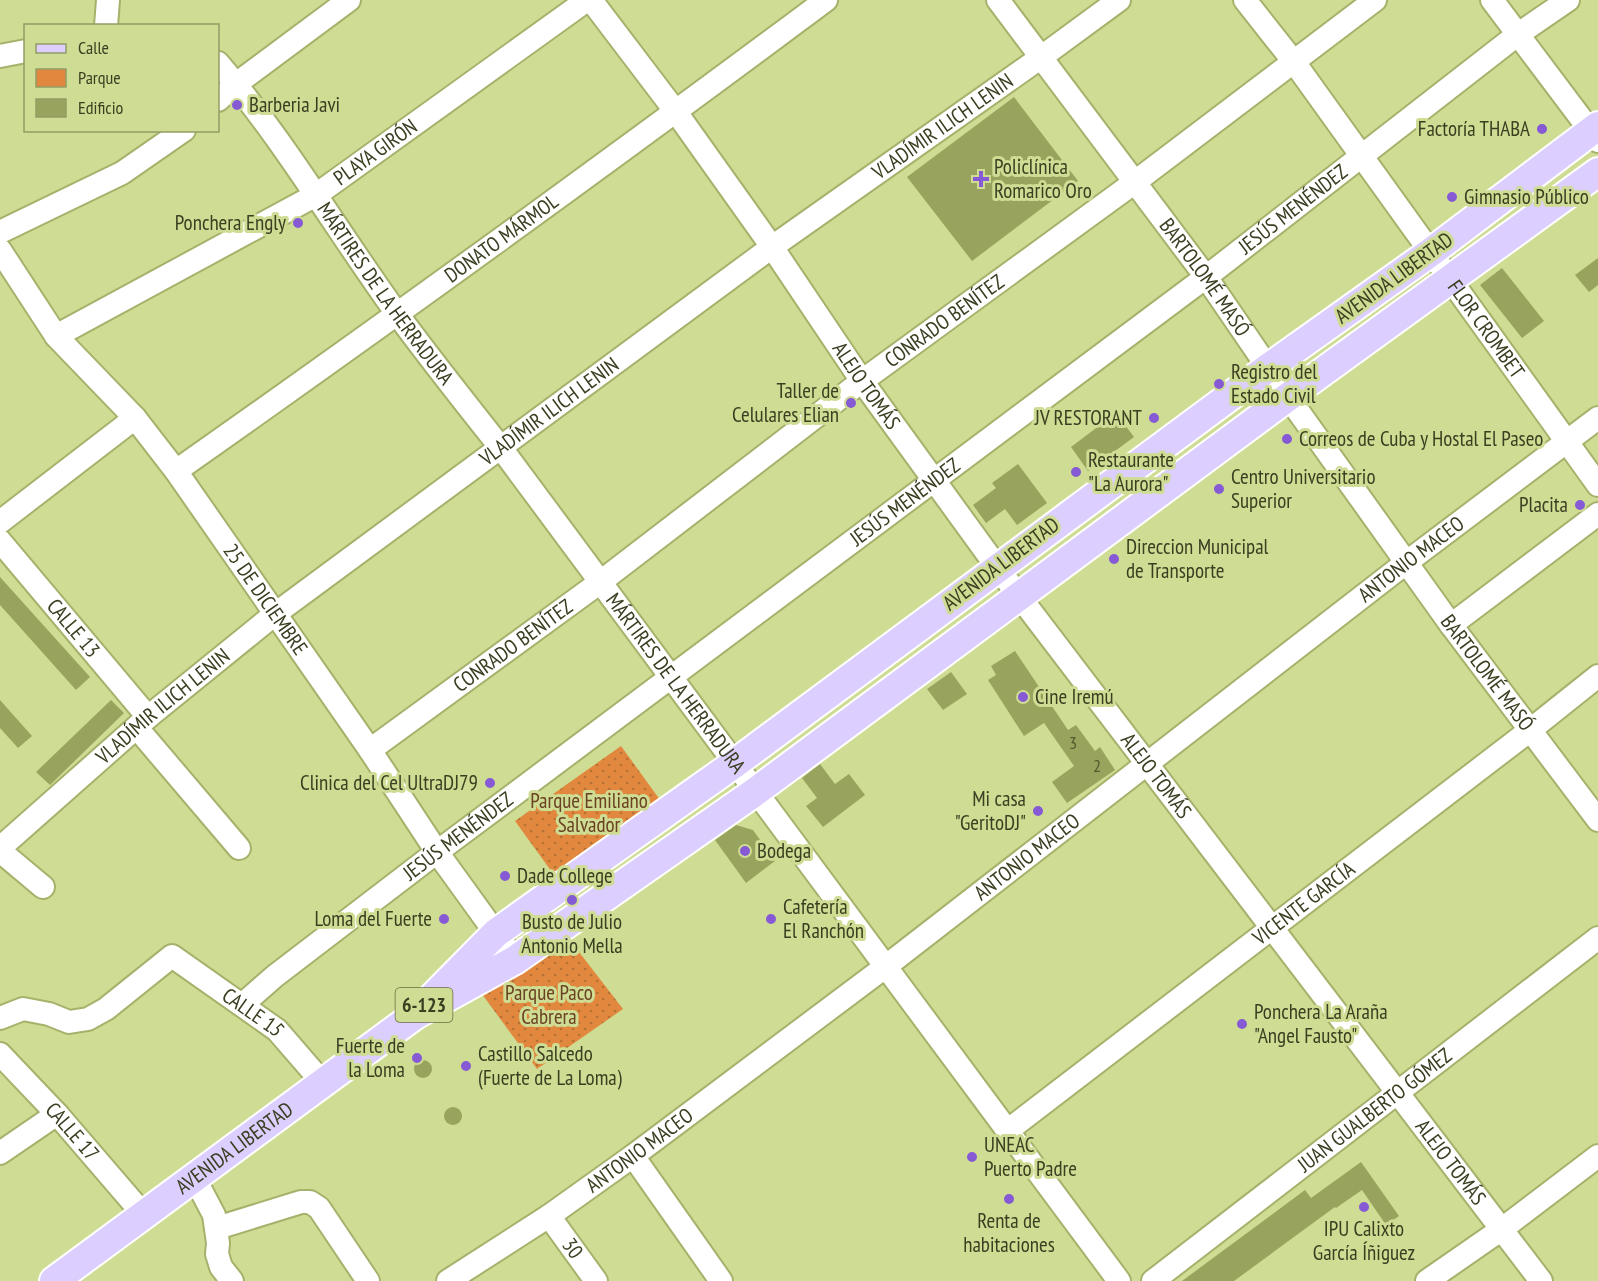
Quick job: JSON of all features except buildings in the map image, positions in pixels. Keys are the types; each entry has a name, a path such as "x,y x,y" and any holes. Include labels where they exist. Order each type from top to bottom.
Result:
{"main road":[{"name":"AVENIDA LIBERTAD","path":"415,1015 495,933 734,764 1268,368 1596,132"},
{"name":"AVENIDA LIBERTAD","path":"54,1281 415,1015 515,960 755,792 1288,397 1598,172"}],"street":[{"path":"106,24 108,0"},
{"path":"219,99 349,0"},
{"name":"ALEJO TOMÁS","path":"589,0 676,112 772,247 862,381 997,567 1541,1281"},
{"name":"PLAYA GIRÓN","path":"56,336 315,195 589,0"},
{"name":"DONATO MÁRMOL","path":"176,471 398,315 826,0"},
{"name":"BARTOLOMÉ MASÓ","path":"998,0 1206,277 1288,397 1451,625 1529,732 1598,820"},
{"name":"VLADÍMIR ILICH LENIN","path":"0,850 142,722 275,614 772,247 1119,0"},
{"name":"FLOR CROMBET","path":"1245,0 1294,62 1360,157 1598,485"},
{"name":"CONRADO BENÍTEZ","path":"369,750 599,583 862,381 1135,182 1375,0"},
{"path":"1492,0 1517,35 1596,132"},
{"name":"JESÚS MENÉNDEZ","path":"243,1004 275,976 437,852 1206,277 1517,35 1568,0"},
{"path":"0,56 24,51"},
{"name":"MÁRTIRES DE LA HERRADURA","path":"219,64 236,84 398,315 501,448 1119,1281"},
{"path":"0,232 122,173 181,132"},
{"name":"25 DE DICIEMBRE","path":"0,250 56,336 135,418 176,471 437,852 515,960"},
{"path":"0,522 135,418"},
{"name":"ANTONIO MACEO","path":"448,1281 549,1216 633,1156 885,967 1407,562 1598,418"},
{"path":"1451,625 1598,514"},
{"name":"CALLE 13","path":"0,541 239,848"},
{"name":"VICENTE GARCÍA","path":"1007,1131 1529,732 1598,676"},
{"path":"0,850 43,887"},
{"name":"JUAN GUALBERTO GÓMEZ","path":"1153,1281 1598,938"},
{"name":"CALLE 15","path":"0,1018 23,1009 49,1014 69,1022 88,1019 106,1009 172,956 277,1030 322,1082"},
{"name":"CALLE 17","path":"0,1054 57,1113 143,1214"},
{"path":"0,1153 57,1113"},
{"path":"633,1156 721,1281"},
{"path":"1427,1281 1598,1156"},
{"path":"194,1177 214,1215 217,1228 217,1254 221,1267 232,1281"},
{"path":"217,1228 301,1202 310,1202 320,1208 368,1281"},
{"name":"30","path":"549,1216 596,1281"}],"green space":[{"name":"Parque Emiliano Salvador","path":"621,746 663,804 557,879 515,821"},
{"name":"Parque Paco Cabrera","path":"569,939 623,1009 537,1069 482,994"}],"place":[{"name":"Barberia Javi","path":"237,105"},
{"name":"Factoría THABA","path":"1542,129"},
{"name":"Policlínica Romarico Oro","path":"981,179"},
{"name":"Gimnasio Público","path":"1452,197"},
{"name":"Ponchera Engly","path":"298,223"},
{"name":"Registro del Estado Civil","path":"1219,384"},
{"name":"Taller de Celulares Elian","path":"851,403"},
{"name":"JV RESTORANT","path":"1154,418"},
{"name":"Correos de Cuba y Hostal El Paseo","path":"1287,439"},
{"name":"Restaurante \"La Aurora\"","path":"1076,472"},
{"name":"Centro Universitario Superior","path":"1219,489"},
{"name":"Placita","path":"1580,505"},
{"name":"Direccion Municipal de Transporte","path":"1114,559"},
{"name":"Cine Iremú","path":"1023,697"},
{"name":"Clinica del Cel UltraDJ79","path":"490,783"},
{"name":"Mi casa \"GeritoDJ\"","path":"1038,811"},
{"name":"Bodega","path":"745,851"},
{"name":"Dade College","path":"505,876"},
{"name":"Busto de Julio Antonio Mella","path":"572,900"},
{"name":"Loma del Fuerte","path":"444,919"},
{"name":"Cafetería El Ranchón","path":"771,919"},
{"name":"Ponchera La Araña \"Angel Fausto\"","path":"1242,1024"},
{"name":"Fuerte de la Loma","path":"417,1058"},
{"name":"Castillo Salcedo (Fuerte de La Loma)","path":"466,1066"},
{"name":"UNEAC Puerto Padre","path":"972,1157"},
{"name":"Renta de habitaciones","path":"1009,1199"},
{"name":"IPU Calixto García Íñiguez","path":"1364,1207"}]}
